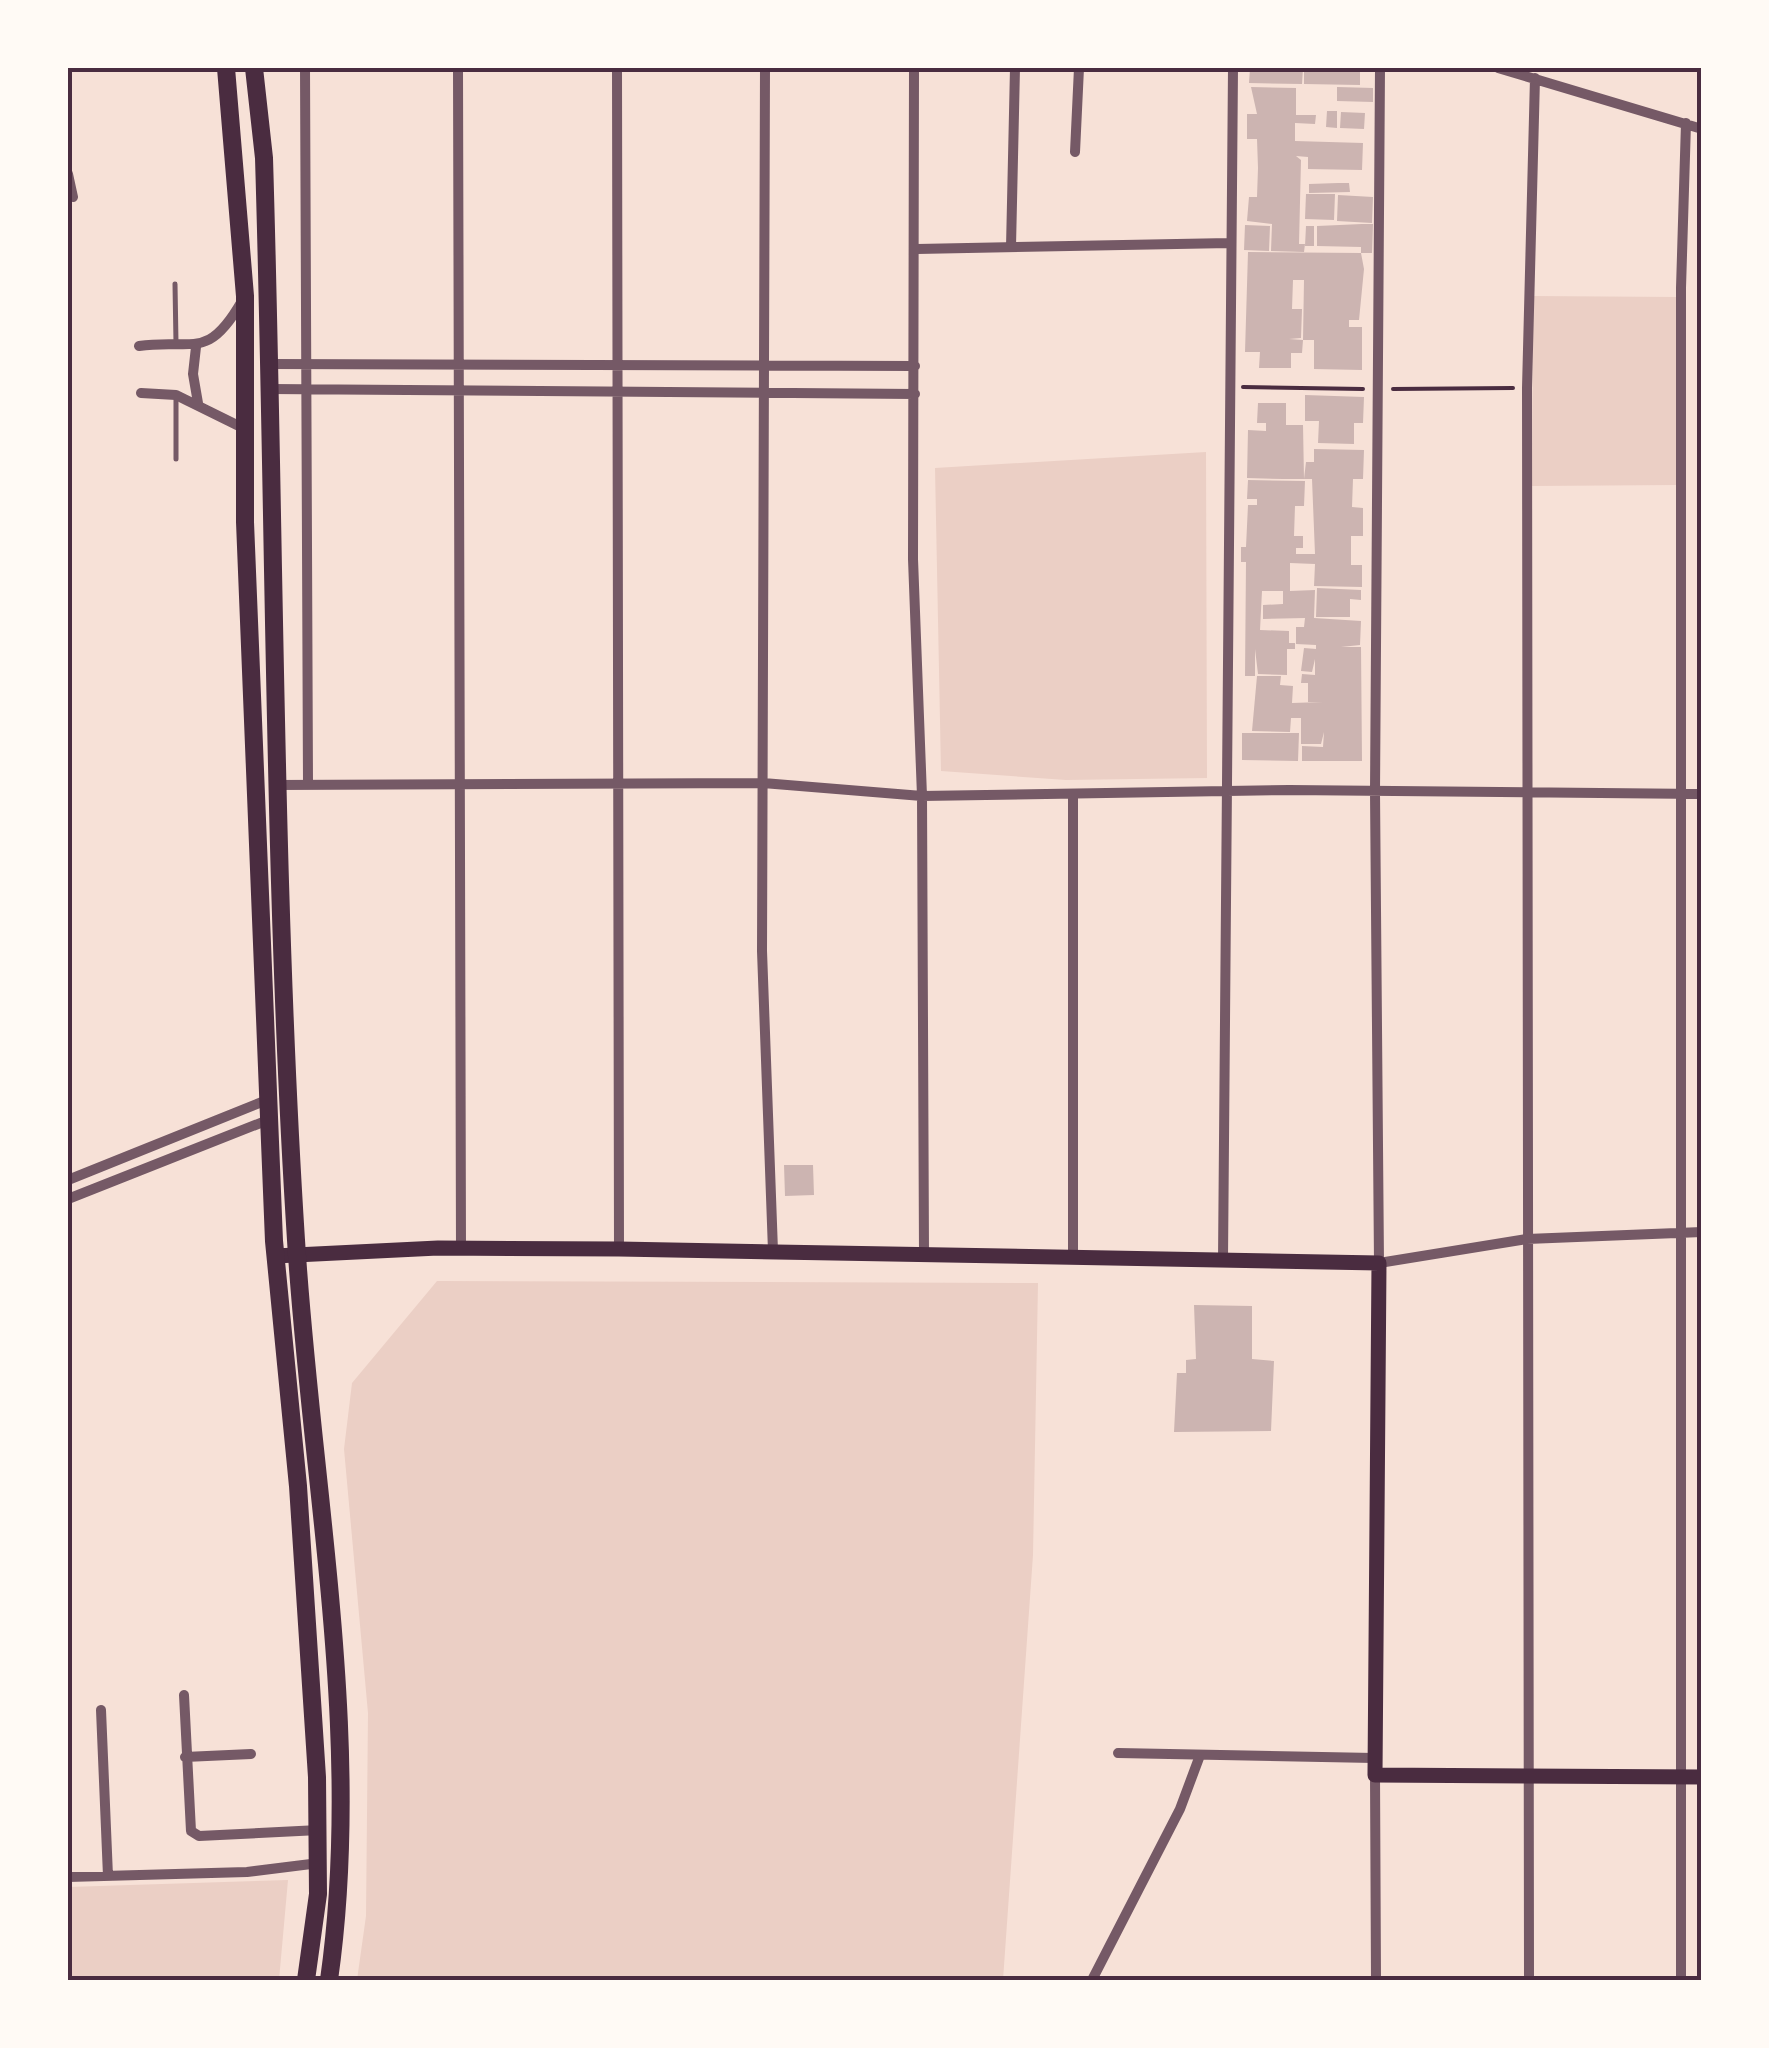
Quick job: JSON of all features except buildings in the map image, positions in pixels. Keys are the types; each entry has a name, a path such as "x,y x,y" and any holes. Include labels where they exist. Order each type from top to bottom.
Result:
{"main road":[{"path":"226,68 245,296 245,522 275,1256 298,1486 319,1830 306,1980"},
{"path":"254,68 264,158 275,786 297,1255 324,1520 337,1722 342,1865 329,1980"},
{"path":"275,1256 461,1248 619,1249 1379,1263 1375,1776 1702,1777"}],"street":[{"path":"305,68 308,784"},
{"path":"458,68 461,1248"},
{"path":"617,68 619,1249"},
{"path":"765,68 762,950 773,1251"},
{"path":"914,68 914,559 922,796 924,1253"},
{"path":"1011,247 1014,68"},
{"path":"1075,152 1079,68"},
{"path":"1223,1260 1233,68"},
{"path":"1380,68 1375,792 1379,1263 1527,1239 1702,1232"},
{"path":"1498,68 1702,128"},
{"path":"1529,1980 1527,1239 1531,792 1527,388 1535,78"},
{"path":"1681,1980 1680,794 1686,123"},
{"path":"68,174 72,197"},
{"path":"916,249 1230,242"},
{"path":"139,346 196,347 227,322 245,296"},
{"path":"196,347 198,403"},
{"path":"269,364 617,362 914,366"},
{"path":"270,388 915,394"},
{"path":"141,392 176,395 246,430"},
{"path":"275,786 763,783 922,796 1225,792 1702,794"},
{"path":"1073,1257 1074,796"},
{"path":"68,1180 267,1100"},
{"path":"68,1199 268,1120"},
{"path":"184,1695 191,1831 199,1836 319,1830"},
{"path":"101,1710 108,1876"},
{"path":"185,1757 251,1754"},
{"path":"1118,1754 1374,1758"},
{"path":"1092,1980 1180,1810 1199,1758"},
{"path":"1375,1776 1376,1980"},
{"path":"68,1877 248,1872 319,1863"}],"lane":[{"path":"175,284 176,346"},
{"path":"176,395 176,460"}],"shaded area":[{"path":"1533,296 1676,297 1676,485 1532,486"},
{"path":"1206,452 1207,778 1066,780 941,771 935,468"},
{"path":"437,1281 1038,1283 1033,1555 1003,1980 357,1980 366,1916 368,1713 344,1449 352,1383"},
{"path":"288,1880 279,1980 68,1980 68,1887"}]}
